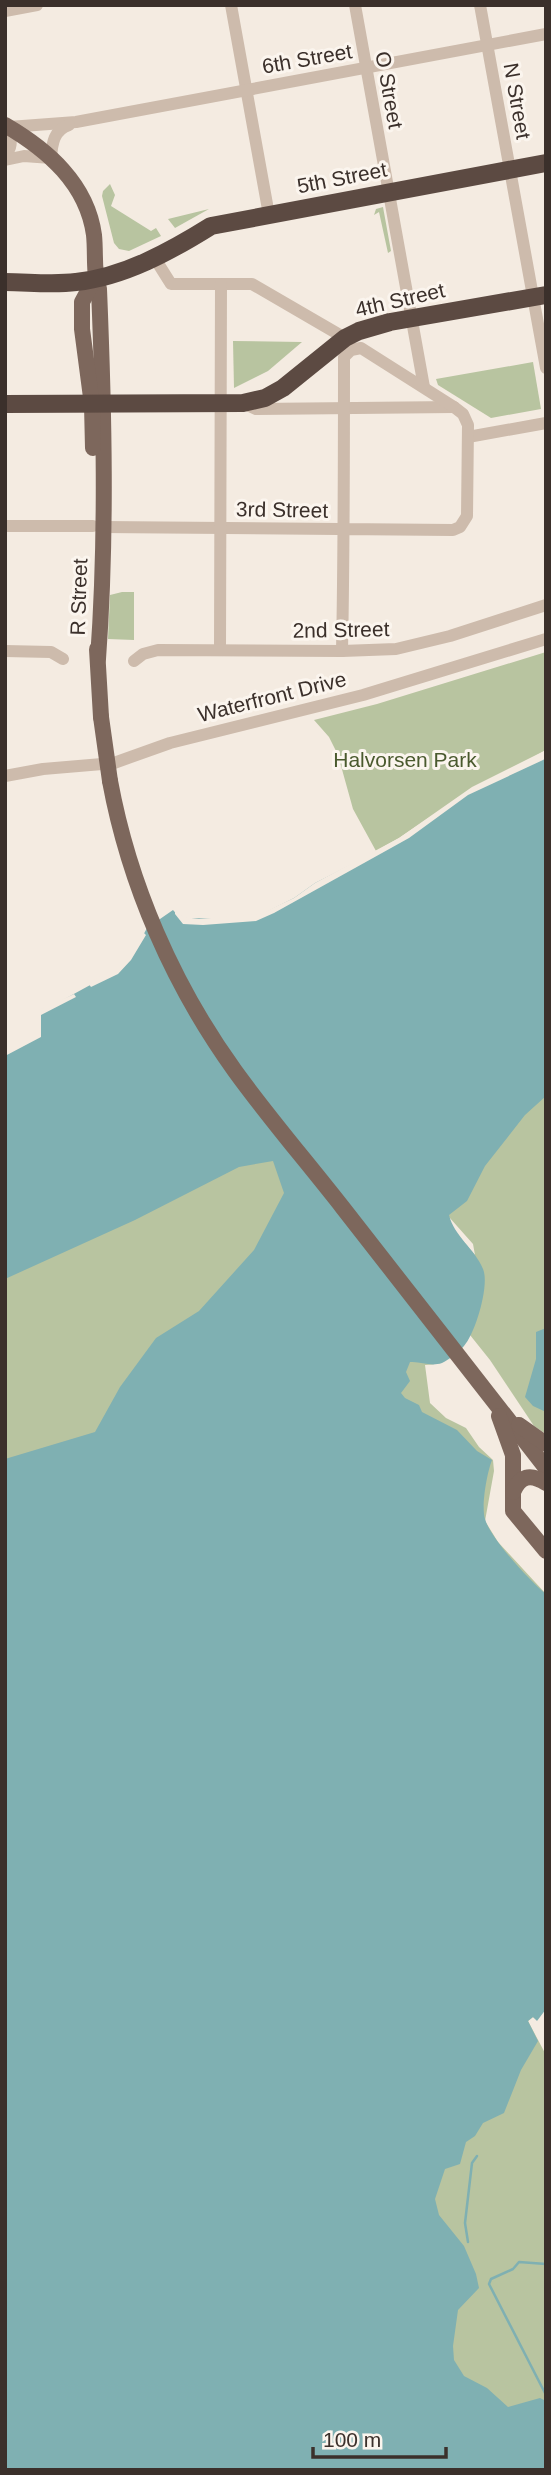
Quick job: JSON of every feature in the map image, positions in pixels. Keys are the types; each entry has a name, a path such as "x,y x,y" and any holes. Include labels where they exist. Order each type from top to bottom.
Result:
{"highway":[{"name":"5th Street","path":"5,282 77,282 128,270 211,226 546,163"},
{"name":"4th Street","path":"5,404 243,403 265,398 284,388 371,327 539,296"}],"main road":[{"name":"R Street","path":"7,126 51,158 74,182 88,209 94,239 95,278 99,289 97,527 102,589 98,659 101,717 111,790 131,863 155,929 189,997 236,1072 491,1398"},
{"path":"491,1398 517,1423 546,1444"},
{"path":"491,1398 546,1468"},
{"path":"491,1398 513,1455 513,1511 546,1551"},
{"path":"513,1492 519,1481 526,1477 534,1477 546,1483"}],"street":[{"path":"5,11 37,5"},
{"path":"230,5 269,215"},
{"name":"O Street","path":"355,5 424,387"},
{"name":"N Street","path":"480,5 509,170 539,296 546,368"},
{"name":"6th Street","path":"7,126 76,122 546,34"},
{"path":"5,160 24,156 51,158 52,142 59,130 76,122"},
{"path":"5,155 10,151 11,142 7,126"},
{"path":"154,257 171,284 252,284 454,407 467,421 468,437 546,423"},
{"path":"220,649 221,284"},
{"path":"342,651 344,357 348,344"},
{"name":"4th Street","path":"243,403 256,409 454,407"},
{"name":"3rd Street","path":"5,526 453,530 460,527 467,516 468,437"},
{"name":"2nd Street","path":"134,661 151,651 380,651 415,646 546,605"},
{"name":"Waterfront Drive","path":"5,776 53,768 114,763 170,743 363,695 546,639"},
{"path":"5,651 51,652 63,659"}],"green space":[{"path":"110,184 115,195 111,206 151,231 156,228 161,236 129,251 119,249 114,243 102,196"},
{"path":"383,207 391,251 388,253 379,212 374,215 376,209"},
{"path":"209,209 175,228 168,219"},
{"path":"233,341 302,342 268,371 234,388"},
{"path":"533,362 541,409 491,418 438,385 436,379"},
{"path":"134,592 134,640 108,639 110,595"},
{"name":"Halvorsen Park","path":"546,652 546,750 376,851 353,809 338,755 329,737 314,720 377,704"},
{"path":"546,977 546,1434 534,1426 470,1335 462,1347 451,1356 439,1363 425,1365 430,1403 446,1418 466,1428 479,1447 493,1460 494,1471 485,1521 498,1542 546,1594 5,2006 5,1255 260,1145 433,1227","holes":["449,1217 473,1244 475,1255 452,1228"]},
{"path":"525,2002 535,2019 533,2017 528,2021 546,2055 546,2470 5,2470"}],"water":[{"path":"546,754 546,1096 525,1115 485,1166 467,1201 449,1215 485,1276 483,1297 473,1331 462,1348 442,1363 410,1362 406,1372 410,1381 401,1393 419,1405 422,1412 457,1430 477,1451 492,1460 484,1506 488,1527 521,1570 546,1594 546,2009 537,2021 533,2017 528,2021 538,2041 521,2070 504,2113 483,2123 475,2136 466,2142 460,2164 445,2169 435,2199 439,2215 464,2246 479,2288 458,2310 453,2346 454,2360 464,2376 487,2388 508,2407 540,2398 546,2401 546,2470 5,2470 5,1459 95,1432 120,1387 156,1338 199,1311 254,1250 284,1193 273,1161 239,1167 135,1220 5,1279 5,1052 41,1033 39,1013 114,972 139,943 147,928 173,910 180,918 242,919 260,915 294,898 315,883 407,836 473,790"},
{"path":"546,1328 546,1412 533,1406 525,1397 536,1359 536,1332"}],"pier":[{"path":"546,750 546,758 543,760 468,795 409,838 256,921 183,924 175,914 175,911 184,917 199,919 260,914 294,898 315,883 399,838 472,787"},
{"path":"143,932 146,935 131,960 118,974 91,987 88,983 113,970"},
{"path":"74,994 76,997 41,1015 41,1037 5,1056 5,1050 37,1034 37,1011"}],"waterway":[{"path":"468,2242 465,2223 472,2163 477,2156"},
{"path":"546,2264 519,2262 513,2269 491,2279 489,2284 546,2395"}]}
